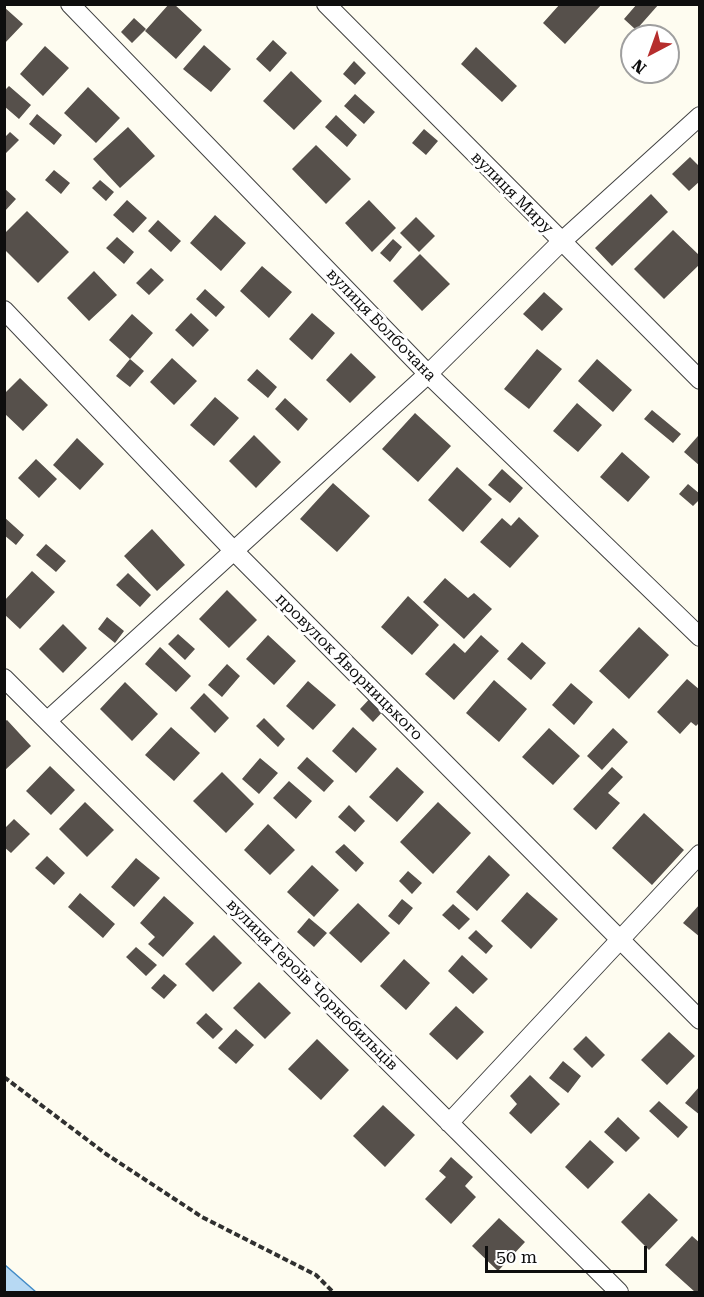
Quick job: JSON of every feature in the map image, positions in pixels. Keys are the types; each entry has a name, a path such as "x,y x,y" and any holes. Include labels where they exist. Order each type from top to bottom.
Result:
{"street":[{"name":"вулиця Болбочана","path":"70,4 428,374 699,638"},
{"name":"вулиця Миру","path":"326,4 560,243 699,380"},
{"path":"46,721 428,374 560,243 699,116"},
{"name":"провулок Яворницького","path":"4,310 233,550 699,1020"},
{"name":"вулиця Героїв Чорнобильців","path":"4,678 619,1293"},
{"path":"449,1123 621,941 699,854"}],"path":[{"path":"4,1077 106,1154 202,1217 316,1275 333,1293"}],"water":[{"path":"5,1265 36,1292 5,1292"}],"building":[{"path":"169,4 174,4 202,30 176,59 145,31"},
{"path":"560,4 602,4 565,44 543,23"},
{"path":"637,4 659,4 641,24 629,24 624,19"},
{"path":"4,7 23,24 4,44"},
{"path":"134,18 146,29 132,43 121,32"},
{"path":"273,40 287,53 270,72 256,59"},
{"path":"204,45 231,69 211,92 183,69"},
{"path":"45,46 69,68 43,96 20,74"},
{"path":"476,47 517,86 502,102 461,64"},
{"path":"354,61 366,73 355,85 343,74"},
{"path":"291,71 322,101 294,130 263,101"},
{"path":"9,86 31,105 19,119 4,106 4,91"},
{"path":"88,87 120,118 96,143 64,113"},
{"path":"355,94 375,112 364,124 344,106"},
{"path":"37,114 62,135 54,145 29,124"},
{"path":"336,115 357,135 347,147 325,127"},
{"path":"128,127 155,156 120,188 93,159"},
{"path":"424,129 438,141 426,155 412,143"},
{"path":"10,132 19,140 4,155 4,138"},
{"path":"316,145 351,179 326,204 292,169"},
{"path":"690,157 700,167 700,181 689,191 672,174"},
{"path":"54,170 70,183 61,194 45,180"},
{"path":"100,180 114,192 106,201 92,188"},
{"path":"4,188 16,199 4,212"},
{"path":"651,194 668,212 612,266 595,248"},
{"path":"127,200 147,218 133,233 113,215"},
{"path":"369,200 396,228 372,252 345,223"},
{"path":"27,211 69,252 38,283 4,249 4,234"},
{"path":"215,215 246,243 221,271 190,243"},
{"path":"416,217 435,236 419,252 400,233"},
{"path":"158,220 181,241 171,252 148,231"},
{"path":"673,230 700,256 700,264 664,299 634,269"},
{"path":"117,237 134,252 124,264 106,248"},
{"path":"393,239 402,247 390,262 380,253"},
{"path":"420,254 450,284 422,311 393,281"},
{"path":"262,266 292,292 269,318 240,291"},
{"path":"151,268 164,280 149,295 136,283"},
{"path":"94,271 117,295 89,321 67,298"},
{"path":"205,289 225,307 216,317 196,299"},
{"path":"544,292 563,309 542,331 523,314"},
{"path":"191,313 209,330 193,347 175,330"},
{"path":"312,313 335,333 312,360 289,339"},
{"path":"132,314 153,333 130,359 109,340"},
{"path":"537,349 562,369 529,409 504,389"},
{"path":"351,353 376,377 350,403 326,380"},
{"path":"172,358 197,381 174,405 150,382"},
{"path":"130,359 144,371 130,387 116,376"},
{"path":"597,359 632,390 613,412 578,381"},
{"path":"257,369 277,387 268,398 247,380"},
{"path":"20,378 48,405 23,431 4,413 4,394"},
{"path":"215,397 239,418 214,446 190,425"},
{"path":"285,398 308,419 298,431 275,409"},
{"path":"577,403 602,425 578,452 553,431"},
{"path":"652,410 681,434 673,443 644,419"},
{"path":"415,413 451,446 418,482 382,449"},
{"path":"254,435 281,462 256,488 229,461"},
{"path":"698,436 700,437 700,466 684,452"},
{"path":"77,438 104,464 80,490 53,465"},
{"path":"622,452 650,477 628,502 600,477"},
{"path":"36,459 57,479 39,498 18,478"},
{"path":"457,467 492,499 463,532 428,500"},
{"path":"502,469 523,488 510,503 488,485"},
{"path":"333,483 370,516 337,552 300,519"},
{"path":"688,484 700,494 700,499 693,506 679,494"},
{"path":"4,517 24,535 16,545 4,535"},
{"path":"519,517 539,536 510,568 480,542 502,518 511,526"},
{"path":"152,529 185,565 157,591 124,556"},
{"path":"46,544 66,561 56,572 36,555"},
{"path":"32,571 55,592 20,629 4,614 4,601"},
{"path":"128,573 151,595 140,607 116,585"},
{"path":"445,578 468,598 474,593 492,609 464,639 423,602"},
{"path":"227,590 257,620 229,648 199,619"},
{"path":"408,596 439,625 412,655 381,627"},
{"path":"107,617 124,631 115,643 98,629"},
{"path":"63,624 87,648 63,673 39,649"},
{"path":"639,627 669,655 629,699 599,671"},
{"path":"178,634 195,649 185,660 168,644"},
{"path":"268,635 296,661 274,685 246,659"},
{"path":"481,635 499,651 454,700 425,674 454,643 465,653"},
{"path":"522,642 546,663 531,680 507,659"},
{"path":"160,647 191,676 176,692 145,664"},
{"path":"227,664 240,676 222,697 208,685"},
{"path":"687,679 700,690 700,722 696,726 691,722 680,734 657,712"},
{"path":"494,680 527,709 499,742 466,713"},
{"path":"308,681 336,705 313,730 286,706"},
{"path":"125,682 158,714 132,741 100,709"},
{"path":"571,683 593,702 574,725 552,705"},
{"path":"204,693 229,718 215,733 190,708"},
{"path":"374,694 387,707 373,722 360,709"},
{"path":"264,718 285,739 278,747 256,726"},
{"path":"7,720 31,746 4,771 4,722"},
{"path":"171,727 200,753 174,781 145,755"},
{"path":"353,727 377,749 356,773 332,751"},
{"path":"549,728 580,756 553,785 522,757"},
{"path":"613,728 628,742 602,770 587,756"},
{"path":"307,757 334,781 324,792 297,768"},
{"path":"260,758 278,773 259,794 242,779"},
{"path":"50,766 75,790 51,815 26,791"},
{"path":"397,767 424,792 397,822 369,797"},
{"path":"612,767 623,777 608,793 620,803 596,830 573,809"},
{"path":"222,772 254,804 226,833 193,801"},
{"path":"289,781 312,801 296,819 273,798"},
{"path":"85,802 114,830 87,857 59,829"},
{"path":"438,802 471,833 433,874 400,842"},
{"path":"349,805 365,821 355,832 338,817"},
{"path":"644,813 684,850 652,885 612,848"},
{"path":"14,819 30,834 11,853 4,847 4,829"},
{"path":"268,824 295,850 270,875 244,850"},
{"path":"344,844 364,863 356,872 335,852"},
{"path":"489,855 510,875 477,911 456,892"},
{"path":"47,856 65,873 54,885 35,868"},
{"path":"136,858 160,878 134,907 111,887"},
{"path":"312,865 339,890 314,917 287,892"},
{"path":"408,871 422,883 412,894 399,881"},
{"path":"527,892 558,919 531,949 501,921"},
{"path":"80,893 115,924 103,938 68,907"},
{"path":"164,896 194,923 163,957 148,944 155,937 140,923"},
{"path":"402,899 413,908 399,925 388,916"},
{"path":"358,903 390,933 361,963 329,933"},
{"path":"453,904 470,919 459,930 442,915"},
{"path":"700,904 700,937 683,923"},
{"path":"309,918 327,933 314,947 297,932"},
{"path":"476,930 493,946 486,954 468,938"},
{"path":"214,935 242,963 213,992 185,964"},
{"path":"136,947 157,965 146,976 126,957"},
{"path":"462,955 488,979 473,994 448,971"},
{"path":"404,959 430,983 406,1010 380,986"},
{"path":"164,974 177,985 164,999 151,988"},
{"path":"259,982 291,1013 265,1039 233,1008"},
{"path":"456,1006 484,1032 457,1060 429,1034"},
{"path":"206,1013 223,1029 213,1039 196,1023"},
{"path":"236,1029 254,1045 236,1064 218,1048"},
{"path":"669,1032 695,1056 667,1085 641,1060"},
{"path":"586,1036 605,1055 592,1068 573,1049"},
{"path":"317,1039 349,1070 321,1100 288,1069"},
{"path":"563,1061 581,1076 568,1093 549,1078"},
{"path":"530,1075 560,1104 531,1134 509,1113 517,1104 510,1096"},
{"path":"700,1086 700,1115 685,1103"},
{"path":"659,1101 688,1127 678,1138 649,1111"},
{"path":"383,1105 415,1135 385,1167 353,1136"},
{"path":"618,1117 640,1138 626,1152 604,1132"},
{"path":"590,1140 614,1162 588,1189 565,1167"},
{"path":"451,1157 473,1177 465,1186 476,1197 451,1224 425,1199 446,1177 439,1171"},
{"path":"649,1193 678,1220 649,1250 621,1222"},
{"path":"499,1218 525,1242 498,1271 472,1246"},
{"path":"692,1236 700,1243 700,1292 695,1292 665,1265"}]}
